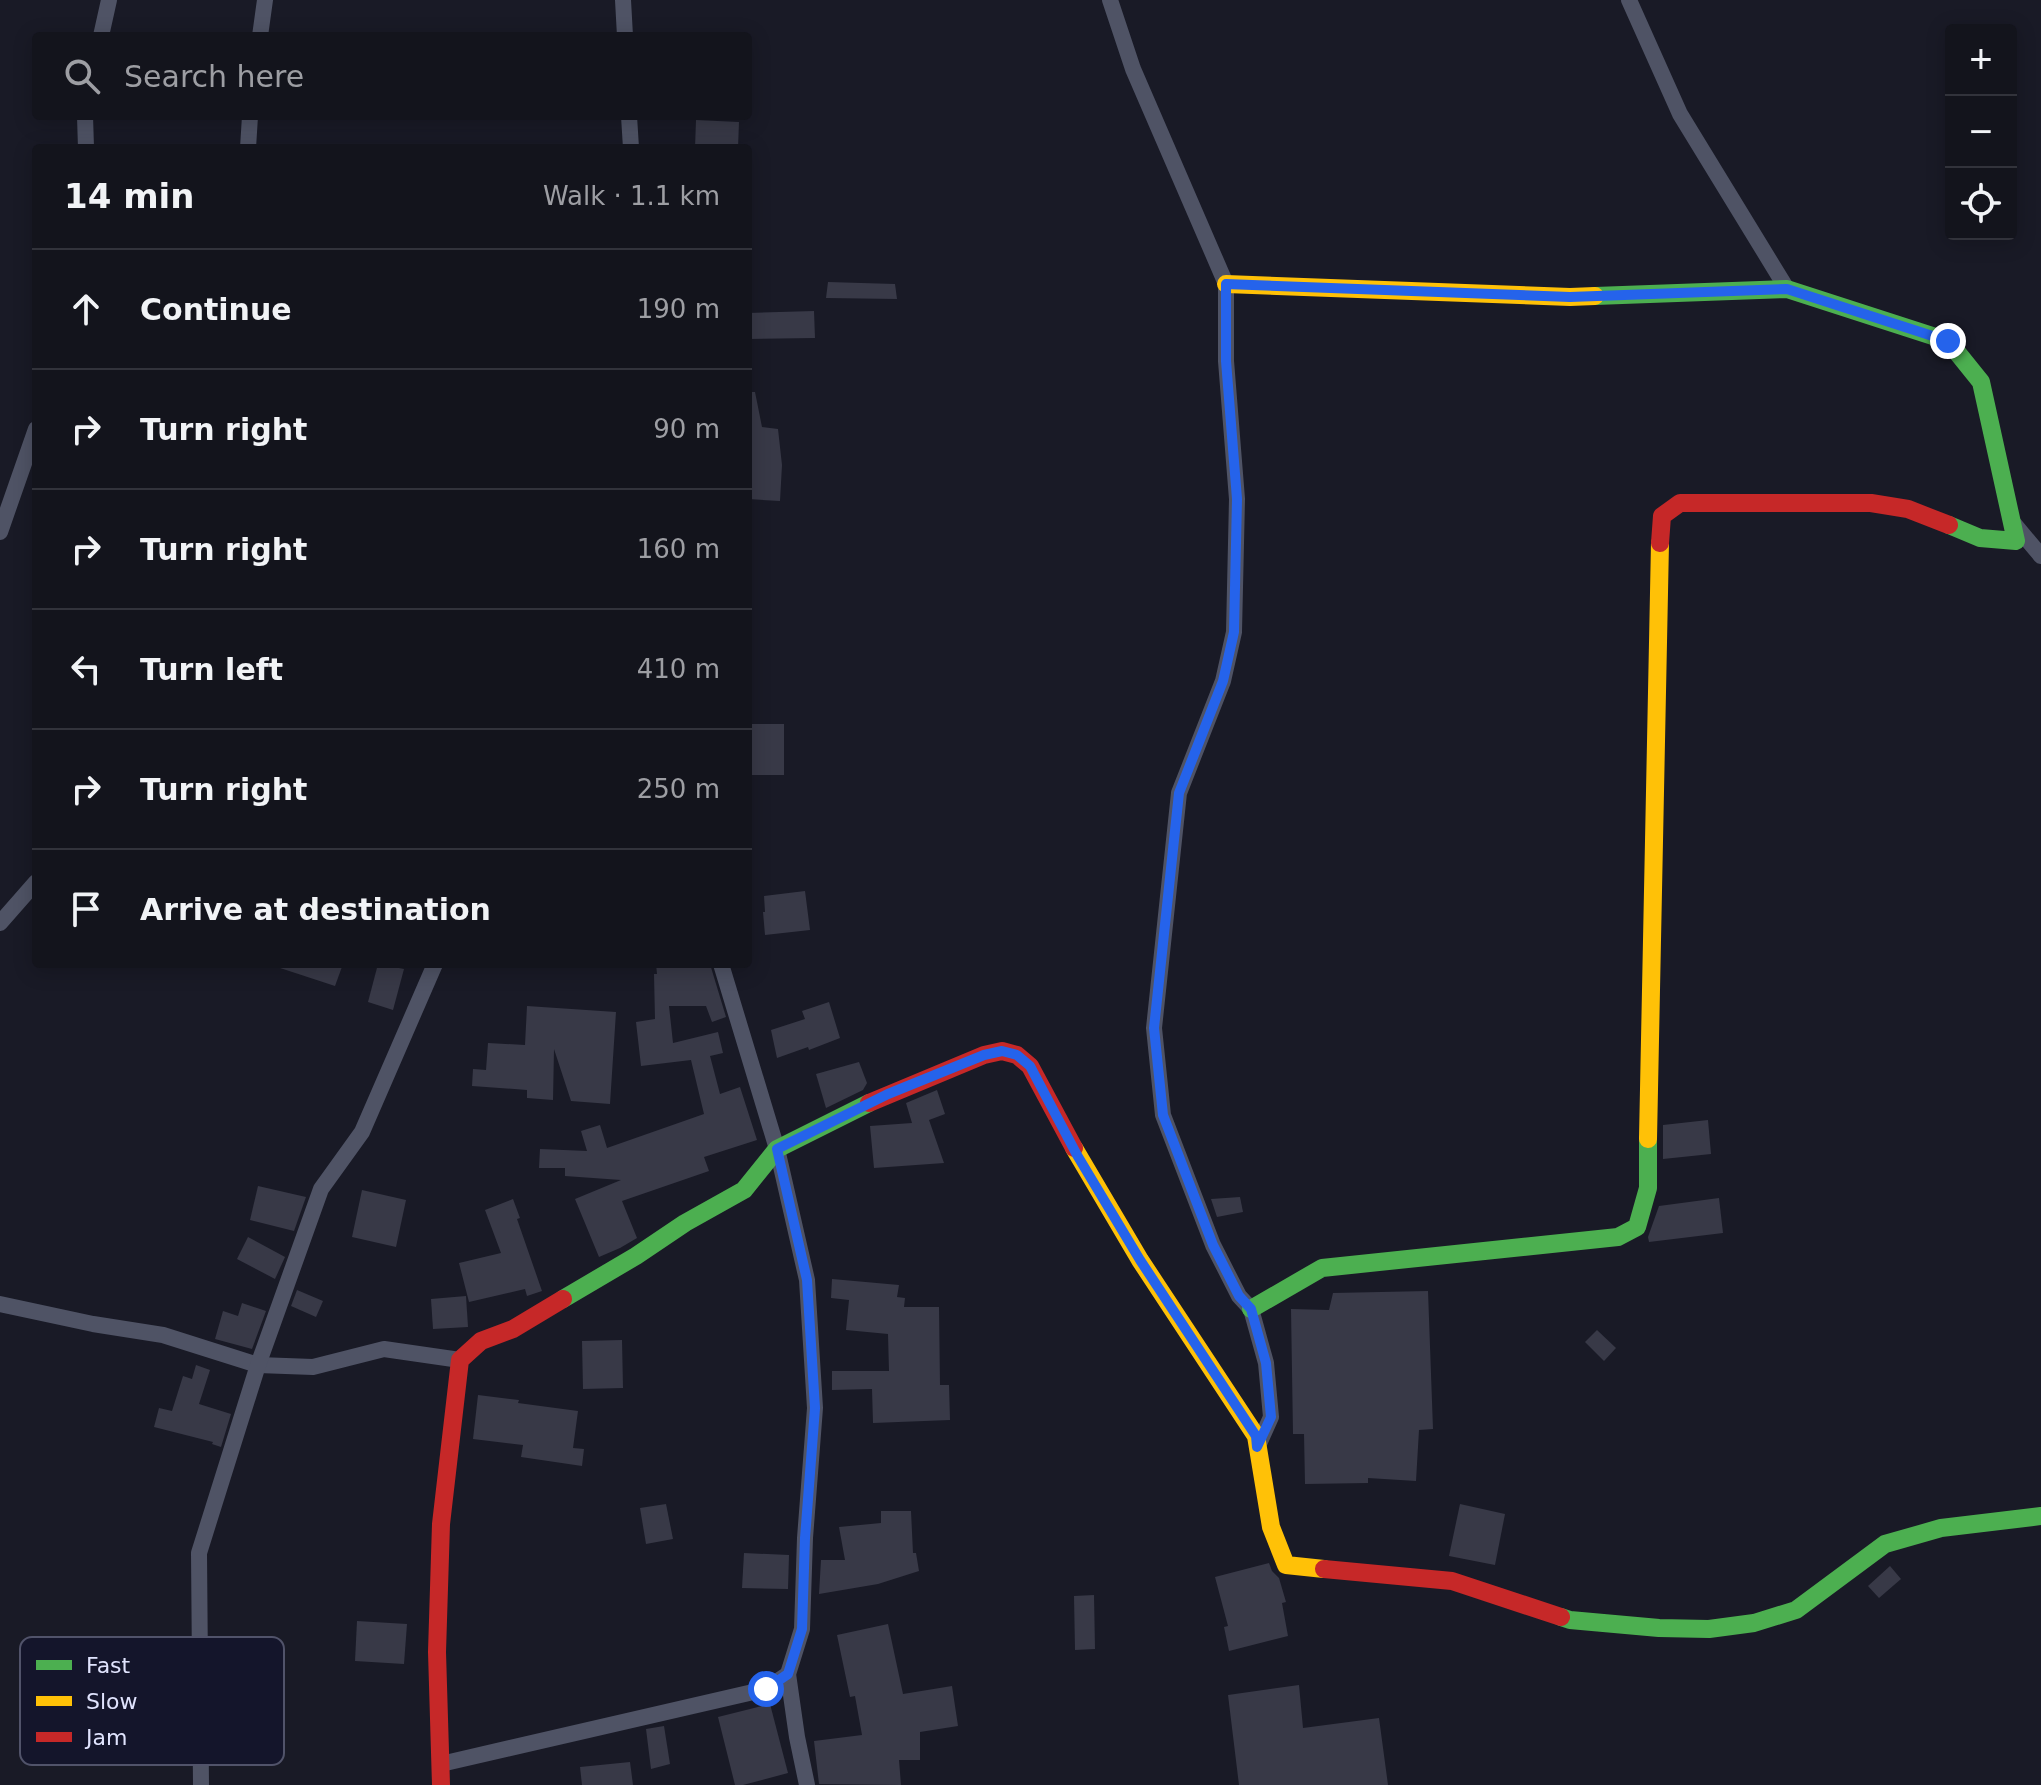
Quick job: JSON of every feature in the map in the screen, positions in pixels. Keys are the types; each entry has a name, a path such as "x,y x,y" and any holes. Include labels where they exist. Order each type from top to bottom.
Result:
{"street":[{"path":"102,32 109,0"},
{"path":"261,32 265,0"},
{"path":"623,0 625,32"},
{"path":"1110,0 1133,69 1226,284 1226,361 1237,499 1234,632 1223,681 1179,793 1154,1028 1163,1115 1213,1245 1239,1296 1251,1309 1266,1363 1271,1417 1257,1447"},
{"path":"1629,0 1680,114 1787,289"},
{"path":"85,120 86,144"},
{"path":"248,144 250,120"},
{"path":"629,120 631,144"},
{"path":"1226,284 1570,297 1787,289 1948,341 1981,382 2016,541 1980,538 1908,509 1871,503 1680,503 1662,516 1650,951 1648,1188 1637,1227 1618,1237 1322,1268 1251,1309"},
{"path":"0,532 32,440"},
{"path":"2009,517 2041,556"},
{"path":"0,923 32,887"},
{"path":"200,1637 199,1553 258,1365 321,1189 362,1132 433,968"},
{"path":"722,968 777,1149 807,1280 815,1408 802,1629 788,1674 807,1785"},
{"path":"441,1785 437,1652 441,1524 460,1360 481,1341 513,1329 744,1190 777,1149 888,1094 984,1055 1002,1051 1017,1055 1030,1066 1077,1155 1140,1260 1256,1436 1271,1527 1286,1565 1452,1581 1570,1620 1709,1629 1754,1623 1796,1610 1885,1544 1941,1528 2041,1516"},
{"path":"0,1304 163,1335 258,1365 313,1367 384,1349 460,1360"},
{"path":"441,1764 766,1689 788,1674"},
{"path":"201,1765 201,1785"}],"building":[{"path":"696,120 739,122 738,144 695,144"},
{"path":"828,282 895,284 897,299 826,298"},
{"path":"814,311 815,338 752,339 752,313"},
{"path":"752,392 755,392 762,427 778,429 782,465 780,501 752,499"},
{"path":"752,724 784,724 784,775 752,775"},
{"path":"805,891 810,930 765,935 764,896"},
{"path":"280,968 342,968 335,986"},
{"path":"377,968 404,969 393,1010 368,1002"},
{"path":"656,968 711,968 726,1017 712,1022 706,1006 669,1006 673,1043 718,1032 723,1053 710,1056 720,1094 740,1087 757,1140 704,1157 709,1171 622,1201 637,1238 599,1257 575,1199 621,1180 565,1176 565,1168 539,1168 540,1149 587,1151 581,1131 600,1125 607,1148 704,1114 691,1060 641,1066 636,1022 655,1019 654,974 657,974"},
{"path":"829,1002 840,1038 777,1058 771,1030 805,1019 802,1011"},
{"path":"527,1006 616,1012 610,1104 571,1101 554,1049 553,1100 527,1098 527,1090 472,1086 473,1069 486,1070 488,1043 525,1045"},
{"path":"859,1062 867,1083 863,1090 826,1108 816,1074"},
{"path":"937,1090 945,1114 929,1120 944,1163 874,1168 870,1126 912,1123 906,1103"},
{"path":"1708,1120 1711,1154 1663,1159 1663,1125"},
{"path":"258,1186 306,1197 294,1231 250,1220"},
{"path":"362,1190 406,1200 396,1247 352,1237"},
{"path":"1240,1197 1243,1212 1217,1217 1211,1199"},
{"path":"1719,1198 1723,1233 1649,1242 1659,1206"},
{"path":"513,1199 542,1291 527,1296 525,1289 469,1302 459,1263 501,1253 485,1210"},
{"path":"248,1237 285,1257 275,1279 237,1259"},
{"path":"832,1279 899,1285 897,1297 905,1298 904,1307 939,1307 940,1385 949,1385 950,1420 873,1423 872,1389 832,1390 832,1371 889,1371 888,1334 846,1330 849,1300 831,1298"},
{"path":"297,1290 323,1301 316,1317 291,1306"},
{"path":"1428,1291 1433,1429 1419,1430 1416,1481 1368,1478 1368,1483 1305,1484 1304,1434 1293,1434 1291,1309 1329,1310 1333,1293"},
{"path":"466,1296 468,1327 433,1329 431,1299"},
{"path":"242,1303 266,1311 252,1349 215,1339 223,1311 238,1316"},
{"path":"1597,1330 1616,1348 1604,1361 1585,1342"},
{"path":"622,1340 623,1388 583,1389 582,1341"},
{"path":"196,1365 210,1370 199,1404 231,1414 221,1447 213,1442 154,1427 159,1408 172,1411 183,1376 192,1379"},
{"path":"478,1395 578,1411 573,1448 584,1449 582,1466 521,1457 523,1445 473,1439"},
{"path":"666,1504 673,1539 646,1544 640,1508"},
{"path":"1460,1504 1505,1514 1495,1565 1449,1556"},
{"path":"881,1511 911,1511 913,1553 916,1553 919,1571 878,1584 819,1594 821,1560 845,1560 839,1527 881,1523"},
{"path":"744,1553 789,1555 788,1589 742,1588"},
{"path":"1269,1563 1279,1578 1286,1602 1282,1603 1288,1636 1229,1651 1224,1627 1228,1626 1215,1577"},
{"path":"1890,1566 1901,1579 1879,1598 1868,1586"},
{"path":"1094,1595 1095,1649 1075,1650 1074,1596"},
{"path":"357,1621 407,1624 404,1664 355,1661"},
{"path":"888,1624 903,1694 952,1686 958,1726 920,1732 920,1760 899,1760 901,1785 819,1784 814,1741 862,1735 855,1696 850,1697 837,1635"},
{"path":"1299,1685 1303,1728 1379,1718 1388,1785 1239,1785 1228,1695"},
{"path":"770,1704 788,1773 735,1785 718,1717"},
{"path":"664,1726 670,1764 651,1769 646,1729"},
{"path":"630,1762 633,1785 582,1785 580,1767"}],"traffic: fast":[{"path":"1595,296 1787,289 1948,341 1981,382 2016,541 1980,538 1949,525"},
{"path":"563,1299 744,1190 777,1149 869,1103"},
{"path":"1251,1309 1322,1268 1618,1237 1637,1227 1648,1188 1648,1139"},
{"path":"1561,1617 1659,1628 1709,1629 1754,1623 1796,1610 1885,1544 1941,1528 2041,1516"}],"traffic: slow":[{"path":"1226,284 1595,296"},
{"path":"1648,1139 1660,543"},
{"path":"1074,1148 1140,1260 1256,1436 1271,1527 1286,1565 1324,1569"}],"traffic: jam":[{"path":"1660,543 1662,516 1680,503 1871,503 1908,509 1949,525"},
{"path":"869,1103 984,1055 1002,1051 1017,1055 1030,1066 1074,1148"},
{"path":"441,1785 437,1652 441,1524 460,1360 481,1341 513,1329 563,1299"},
{"path":"1324,1569 1452,1581 1561,1617"}],"route":[{"path":"766,1689 788,1674 802,1629 815,1408 807,1280 777,1149 888,1094 984,1055 1002,1051 1017,1055 1030,1066 1077,1155 1140,1260 1256,1436 1257,1447 1271,1417 1266,1363 1251,1309 1239,1296 1213,1245 1163,1115 1154,1028 1179,793 1223,681 1234,632 1237,499 1226,361 1226,284 1570,297 1787,289 1948,341"}]}
